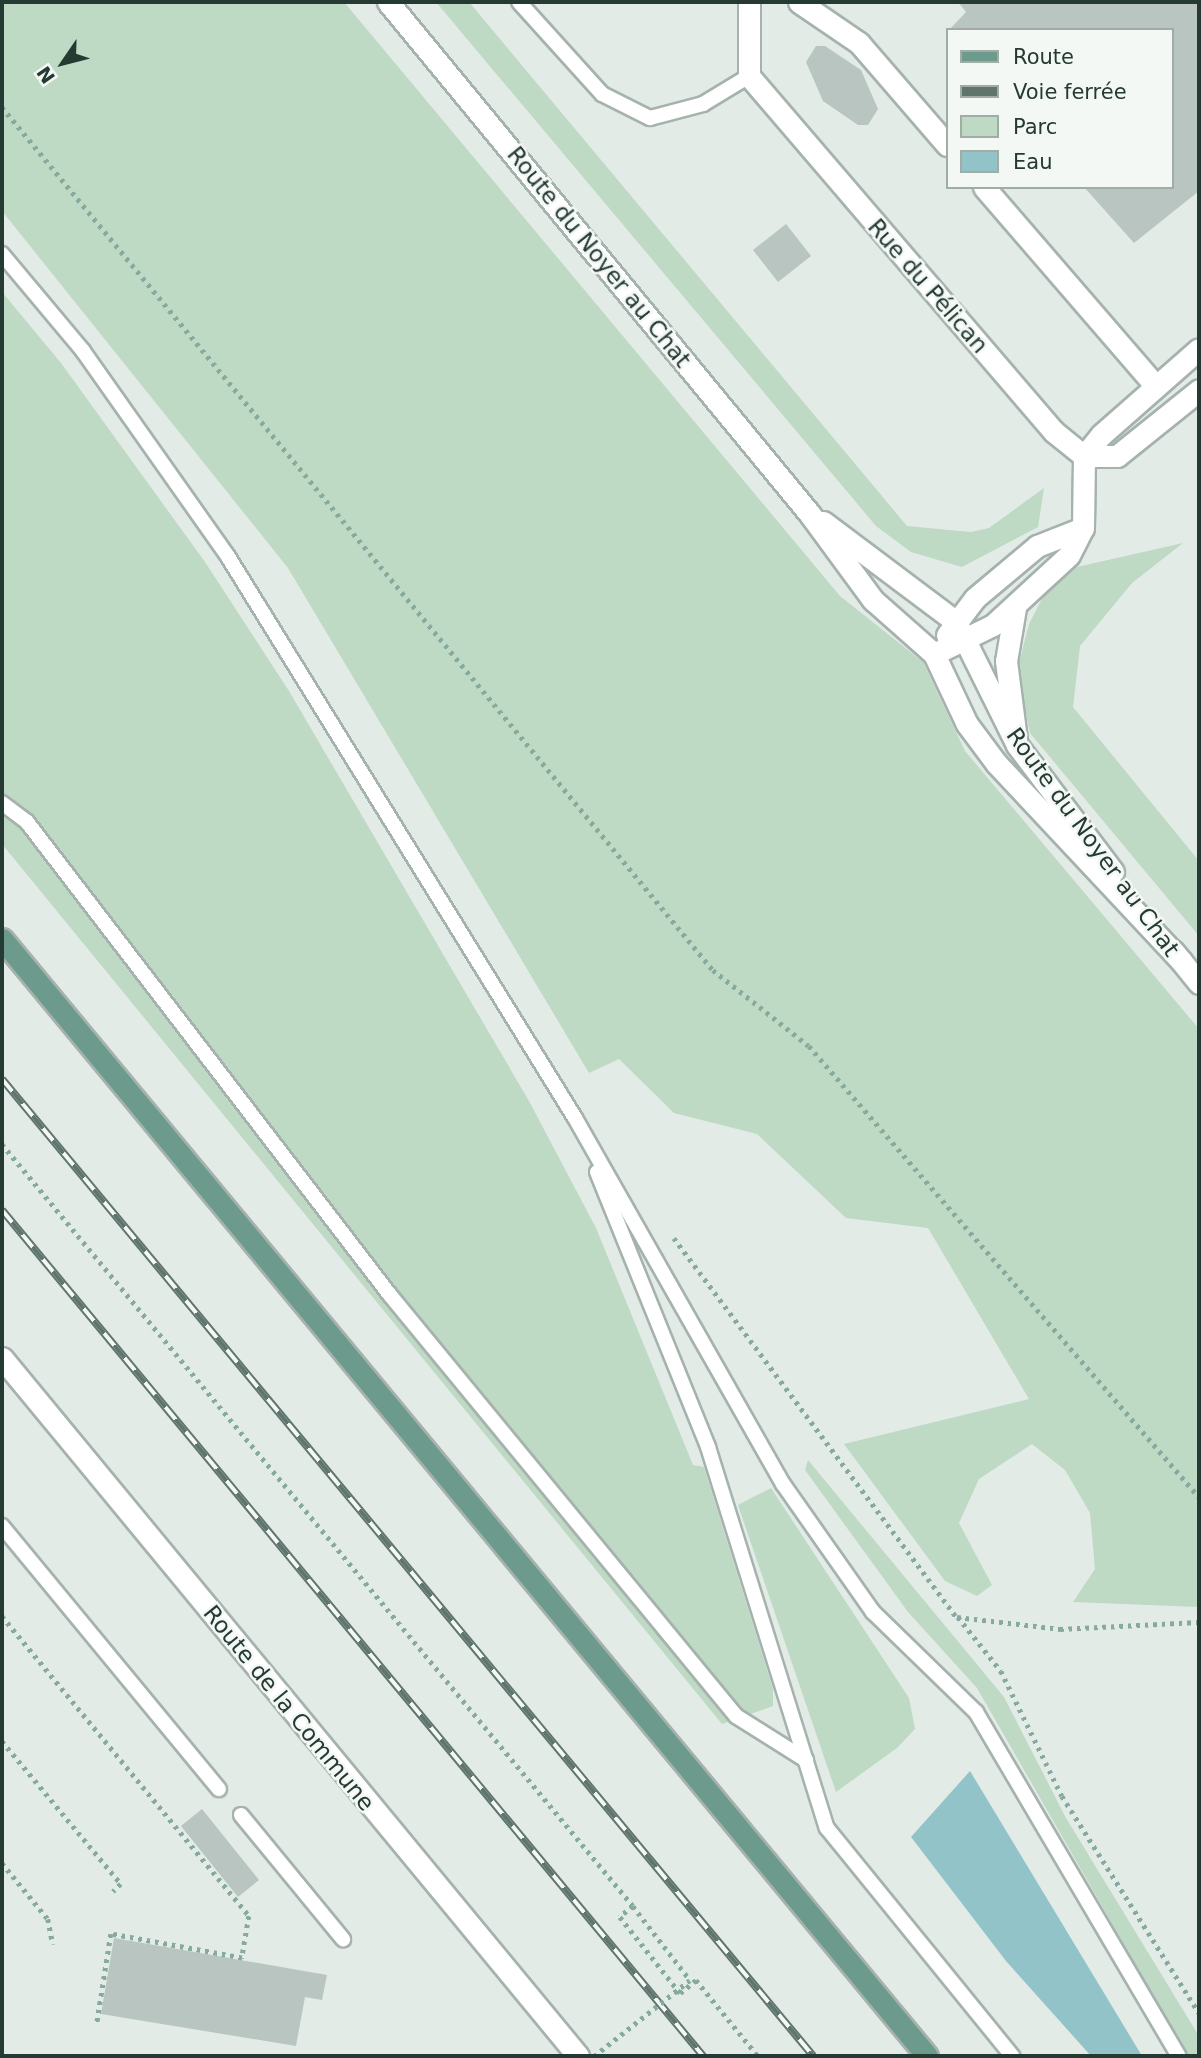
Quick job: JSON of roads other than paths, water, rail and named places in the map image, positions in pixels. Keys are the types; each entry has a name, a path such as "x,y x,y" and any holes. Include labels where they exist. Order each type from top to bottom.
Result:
{"main road":[{"path":"2,939 926,2056"}],"street":[{"name":"Route du Noyer au Chat","path":"388,2 809,513 873,600 934,654 967,724 996,763 1182,962"},
{"path":"749,2 749,76"},
{"path":"799,2 859,43 946,144"},
{"name":"Rue du Pélican","path":"749,76 1053,431 1084,456"},
{"path":"986,189 1156,386"},
{"path":"934,654 961,630 1015,608 1069,555 1083,528 1084,456 1101,435 1199,349"},
{"path":"1084,456 1117,457 1199,390"},
{"name":"Route du Noyer au Chat","path":"809,513 961,630 977,671 1017,745 1199,983"},
{"path":"961,630 975,598 1037,546 1083,528"},
{"path":"1015,608 1006,661 1017,745"},
{"name":"Route de la Commune","path":"2,1358 578,2056"}],"lane":[{"path":"519,2 602,94 650,118 704,104 749,76"},
{"path":"2,254 83,351 228,555 575,1118 783,1484 873,1612 976,1712 1179,2056"},
{"path":"2,803 27,822 390,1295 736,1716 806,1760"},
{"path":"575,1118 708,1447 827,1828 1012,2056"},
{"path":"2,1526 219,1789"},
{"path":"241,1815 343,1939"}],"water":[{"path":"970,1771 1142,2056 1091,2056 1006,1961 911,1837"}],"railway":[{"path":"2,1079 813,2056"},
{"path":"2,1210 703,2056"}]}
